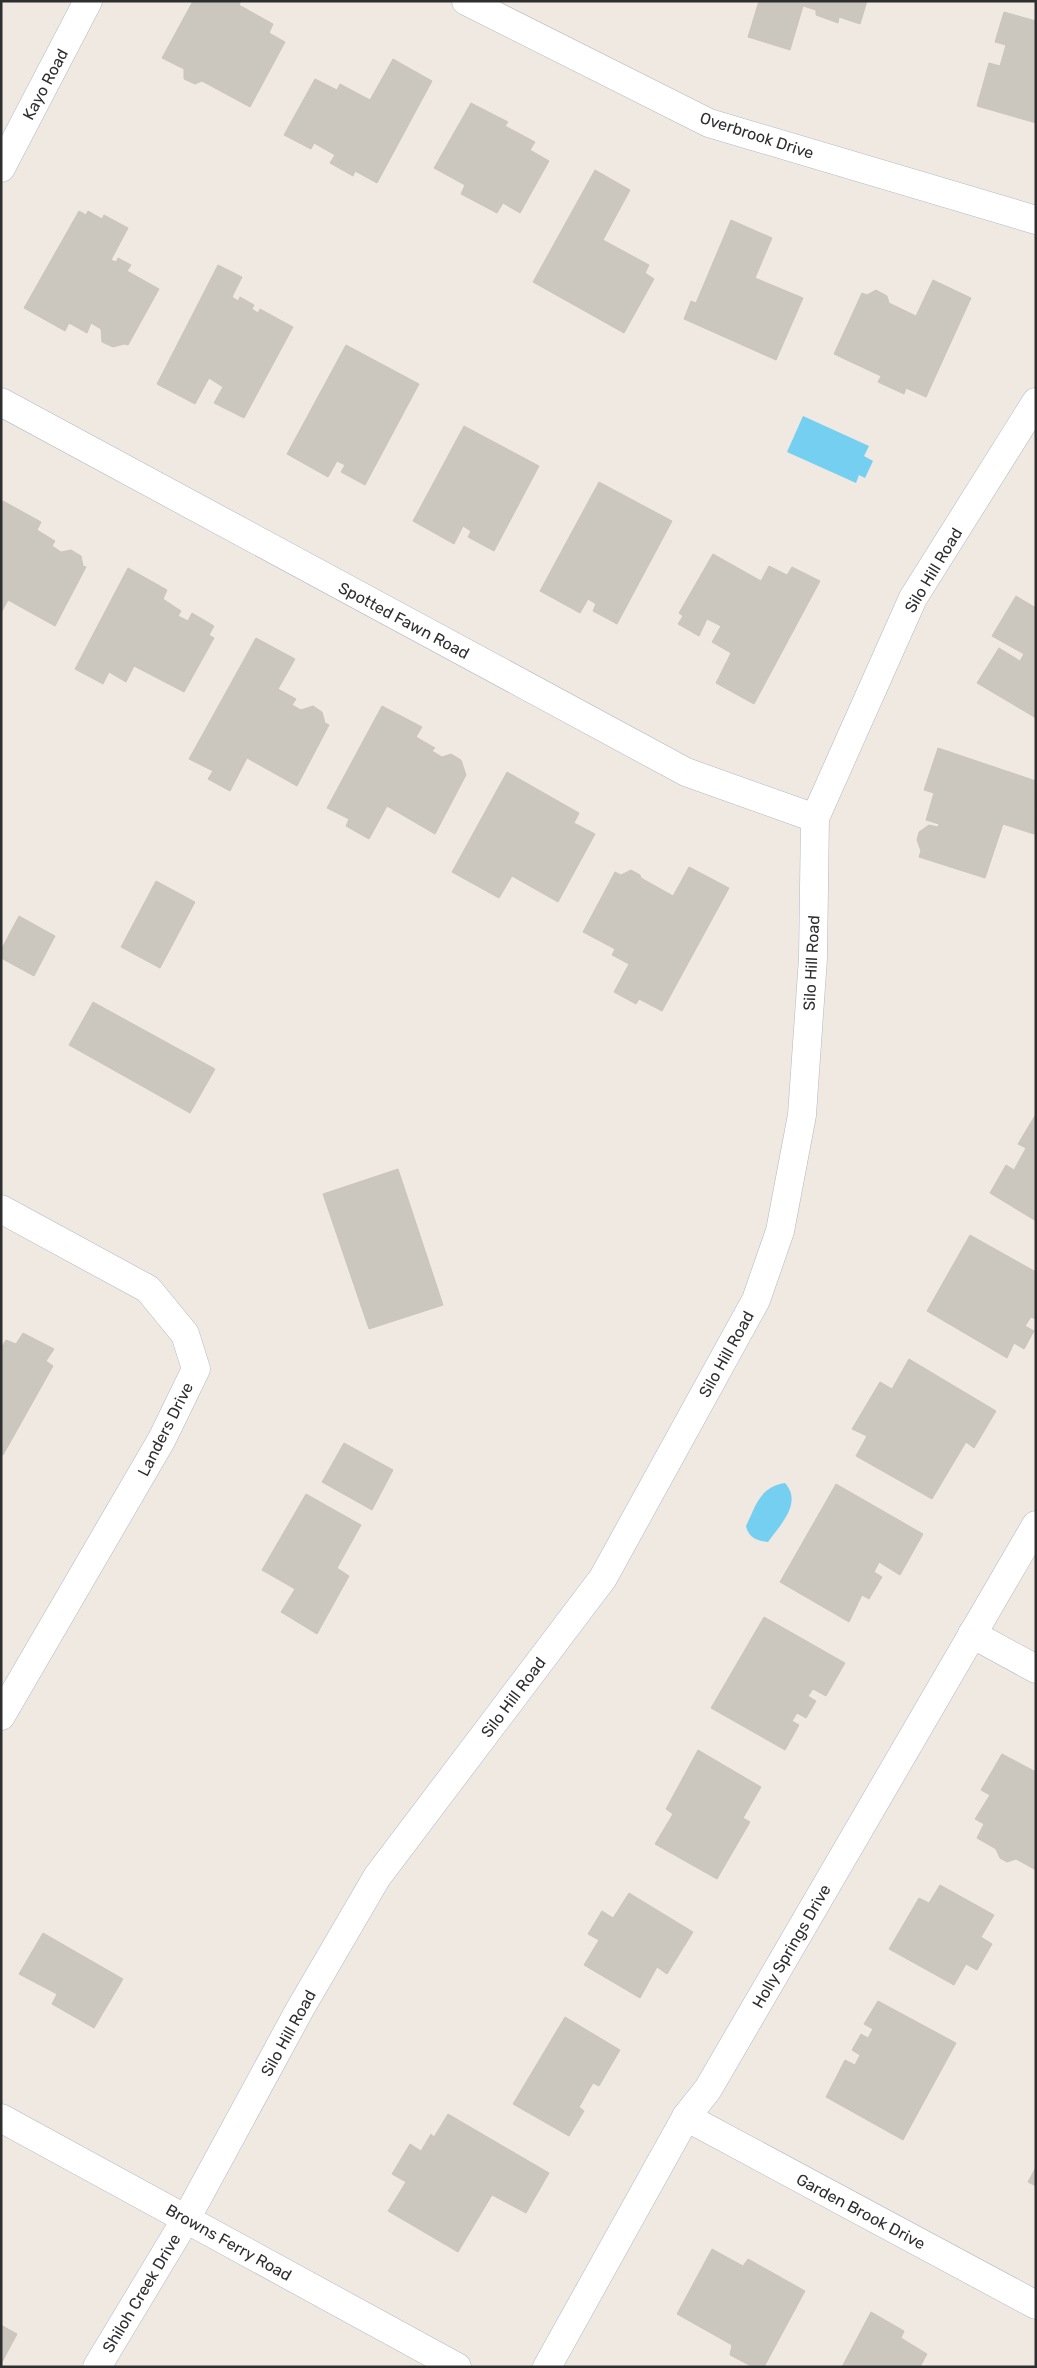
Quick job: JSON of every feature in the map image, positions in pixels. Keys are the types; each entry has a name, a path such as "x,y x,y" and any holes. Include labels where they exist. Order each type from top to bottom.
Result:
{"street":[{"name":"Kayo Road","path":"1,168 88,1"},
{"name":"Overbrook Drive","path":"466,1 709,123 1036,220"},
{"name":"Spotted Fawn Road","path":"1,402 686,772 815,818"},
{"name":"Silo Hill Road","path":"186,2219 300,2009 377,1876 603,1578 756,1300 780,1230 802,1115 813,958 815,818 912,598 1036,402"},
{"name":"Landers Drive","path":"1,1209 148,1289 185,1334 196,1368 162,1439 1,1716"},
{"name":"Holly Springs Drive","path":"546,2367 686,2117 708,2089 1036,1525"},
{"path":"972,1634 1036,1669"},
{"name":"Garden Brook Drive","path":"686,2117 1036,2305"},
{"name":"Browns Ferry Road","path":"1,2118 458,2367"},
{"name":"Shiloh Creek Drive","path":"97,2367 186,2219"}],"water":[{"path":"803,416 869,446 864,456 873,461 865,478 859,475 856,483 787,452"},
{"path":"785,1483 792,1498 788,1514 768,1542 760,1541 749,1533 746,1526 756,1504 764,1493 770,1488"}],"building":[{"path":"193,1 241,1 239,5 273,24 269,33 285,42 250,107 202,81 195,84 184,79 184,69 162,58"},
{"path":"759,1 867,1 860,24 839,17 838,23 816,15 816,10 803,6 790,50 748,37"},
{"path":"1004,12 1036,21 1036,123 977,106 989,63 1000,66 1006,45 995,42"},
{"path":"393,59 432,81 377,183 355,171 353,176 330,163 335,155 314,143 311,149 284,135 315,79 337,90 340,84 370,100"},
{"path":"471,103 508,122 505,126 535,142 530,150 549,161 520,213 503,203 497,213 461,194 465,185 434,168"},
{"path":"595,170 630,190 603,240 649,265 645,273 654,279 624,333 533,282"},
{"path":"79,211 86,215 88,211 102,219 104,215 128,228 111,260 116,262 118,258 131,265 127,271 159,289 128,345 124,344 113,347 102,342 101,329 91,323 87,333 69,323 65,331 24,308"},
{"path":"731,220 772,238 755,278 803,298 776,360 684,319 691,301 696,303"},
{"path":"218,265 242,277 232,297 238,301 240,297 254,305 252,309 258,313 260,309 293,327 244,418 214,403 223,387 209,378 195,404 157,384"},
{"path":"933,280 971,298 926,397 906,388 904,394 878,382 881,376 834,354 862,293 867,295 876,290 887,296 889,303 916,316"},
{"path":"346,345 419,384 365,485 341,472 345,465 337,461 328,477 287,454"},
{"path":"464,426 539,466 494,551 468,537 471,531 463,526 454,544 413,521"},
{"path":"599,482 672,521 617,624 593,611 596,604 588,599 580,613 540,591"},
{"path":"3,501 41,522 37,530 55,541 52,546 61,552 71,550 81,556 83,566 86,567 55,626 8,600 1,613 1,505"},
{"path":"713,554 761,581 769,566 787,575 792,567 820,581 754,704 716,683 731,653 712,642 721,626 707,619 699,636 678,624 683,616 679,613"},
{"path":"128,568 167,590 163,599 181,611 178,616 188,621 192,613 214,626 209,635 214,638 184,692 134,666 126,682 109,672 103,684 75,669"},
{"path":"1016,596 1036,608 1036,718 977,683 999,648 1020,661 1024,654 992,636"},
{"path":"256,638 295,659 278,689 296,699 292,705 301,710 313,706 322,712 325,723 329,725 297,786 247,758 230,791 208,779 213,771 189,759"},
{"path":"382,706 422,727 416,737 435,748 432,751 442,757 451,754 461,760 466,775 435,834 387,806 369,839 346,826 349,819 327,808"},
{"path":"938,748 1036,781 1034,834 1003,824 985,878 919,857 921,851 917,840 919,832 929,825 938,827 939,824 926,820 934,793 924,790"},
{"path":"507,772 579,813 574,823 595,834 558,902 512,876 499,898 452,872"},
{"path":"689,867 729,888 662,1011 639,999 636,1004 614,992 629,964 612,955 615,949 583,932 615,872 621,875 631,870 640,875 641,878 673,896"},
{"path":"156,881 195,902 160,968 121,947"},
{"path":"19,916 55,936 34,976 1,958 1,950"},
{"path":"93,1002 215,1069 190,1113 69,1045"},
{"path":"1036,1114 1036,1221 990,1193 1006,1165 1014,1170 1026,1148 1018,1144"},
{"path":"398,1169 443,1305 369,1329 323,1194"},
{"path":"970,1235 1036,1272 1036,1319 1031,1317 1025,1326 1034,1331 1024,1349 1014,1343 1007,1358 927,1311"},
{"path":"23,1333 54,1349 46,1361 53,1366 3,1455 1,1454 1,1348 6,1340 16,1344"},
{"path":"909,1359 996,1411 974,1448 966,1442 932,1499 856,1456 867,1436 852,1429 880,1382 892,1389"},
{"path":"344,1443 393,1470 372,1510 322,1482"},
{"path":"836,1484 923,1534 900,1575 879,1562 874,1572 882,1577 869,1599 862,1595 849,1622 780,1582"},
{"path":"306,1494 361,1525 337,1568 349,1576 317,1634 281,1612 295,1589 262,1570"},
{"path":"764,1617 845,1663 826,1696 813,1689 808,1696 816,1701 806,1718 797,1713 792,1721 799,1725 785,1750 711,1708"},
{"path":"698,1750 761,1787 743,1818 750,1822 717,1879 655,1844 673,1814 666,1809"},
{"path":"1002,1754 1036,1772 1036,1870 1016,1859 1007,1862 1000,1858 996,1849 977,1838 984,1824 975,1819 990,1795 981,1790"},
{"path":"940,1885 994,1915 981,1937 992,1944 977,1970 966,1964 954,1985 889,1949 919,1898 929,1903"},
{"path":"629,1893 693,1932 667,1974 657,1967 640,1998 584,1965 599,1940 588,1934 602,1911 613,1918"},
{"path":"43,1933 123,1979 94,2028 52,2004 57,1994 19,1974"},
{"path":"878,2001 956,2043 903,2140 826,2097 845,2060 855,2065 860,2055 852,2050 861,2034 868,2038 873,2029 864,2024"},
{"path":"565,2017 620,2050 599,2086 593,2083 579,2107 584,2111 569,2136 513,2104"},
{"path":"448,2114 549,2173 526,2213 492,2195 458,2252 388,2211 406,2182 392,2174 410,2144 421,2151 431,2134 434,2137"},
{"path":"1036,2167 1036,2186 1028,2182"},
{"path":"712,2249 743,2266 748,2259 805,2291 764,2367 753,2367 730,2355 732,2345 677,2314"},
{"path":"871,2312 904,2331 901,2338 927,2354 920,2367 842,2367"},
{"path":"1,2325 17,2334 1,2364"}]}
